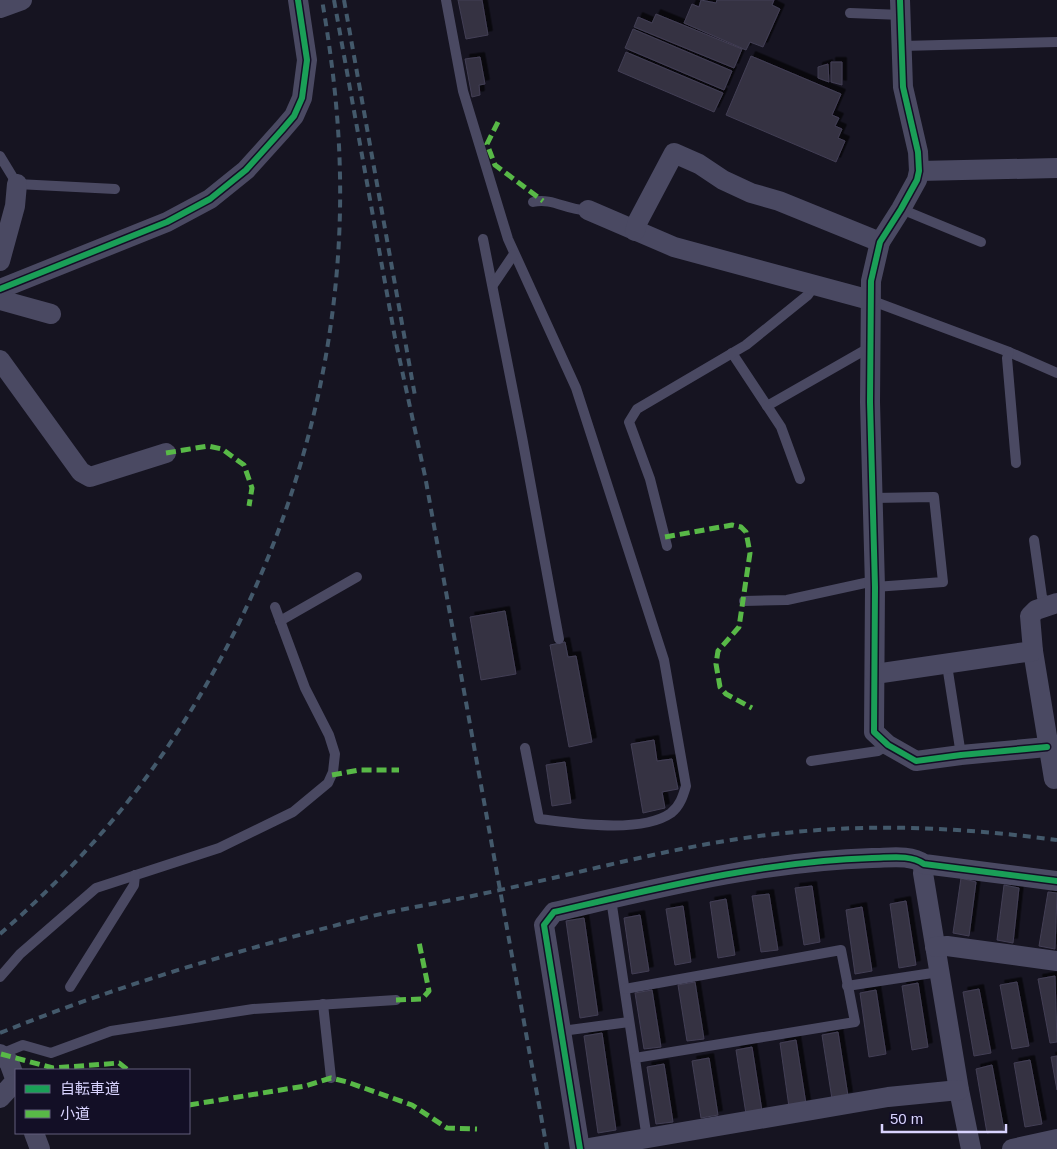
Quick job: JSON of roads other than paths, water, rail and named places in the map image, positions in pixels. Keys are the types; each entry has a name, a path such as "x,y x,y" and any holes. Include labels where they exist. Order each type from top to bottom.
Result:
{"street":[{"path":"0,8 22,0"},
{"path":"0,289 167,222 210,199 246,170 294,116 302,98 307,60 298,0"},
{"path":"901,7 903,87 918,152 919,171 917,180 880,242 871,281 874,732 888,745 916,761 1047,747"},
{"path":"635,231 638,221 674,154 699,164 723,180 751,193 779,201 880,242"},
{"path":"919,171 1057,168"},
{"path":"0,261 15,206 17,184"},
{"path":"588,210 674,247 870,300"},
{"path":"0,300 51,314"},
{"path":"0,360 81,472 90,477 166,453"},
{"path":"1053,604 1030,616 1033,651 1047,747 1054,779"},
{"path":"875,674 1033,651"},
{"path":"959,1090 888,1097 582,1149 544,925 554,912 611,899 733,873 840,859 908,858 924,864 1057,881"},
{"path":"924,864 923,873 939,972 971,1149"},
{"path":"935,947 947,946 1057,961"},
{"path":"0,1054 9,1062 15,1080"},
{"path":"0,1098 15,1084"},
{"path":"34,1134 40,1149"},
{"path":"1012,1149 1057,1139"}],"lane":[{"path":"446,0 462,91 514,254 576,388 664,660 686,786 682,800 671,812 654,819 609,827 538,819 525,748"},
{"path":"850,13 901,7"},
{"path":"902,46 1057,42"},
{"path":"0,156 17,184 115,189"},
{"path":"532,202 553,201 582,211 588,210"},
{"path":"901,209 981,242"},
{"path":"483,239 559,639"},
{"path":"493,285 514,254"},
{"path":"667,546 650,479 629,422 632,415 637,409 746,345 808,295 815,285"},
{"path":"870,300 1009,352 1057,373"},
{"path":"767,406 865,350 870,349"},
{"path":"1009,352 1007,358 1016,463"},
{"path":"732,354 782,427 800,479"},
{"path":"744,601 787,600 874,584 943,582 934,497 873,498"},
{"path":"1034,540 1042,597 1053,604"},
{"path":"280,621 358,577"},
{"path":"0,977 20,954 96,888 219,848 292,812 328,783 333,772 335,754 329,735 305,688 275,607"},
{"path":"947,665 961,755"},
{"path":"811,761 878,751 888,745"},
{"path":"70,987 134,886 135,875"},
{"path":"611,899 647,1139"},
{"path":"625,989 841,950 855,1022 635,1058"},
{"path":"847,986 939,972"},
{"path":"0,1054 23,1045 51,1053 111,1030 253,1009 396,1000"},
{"path":"323,1004 331,1078"},
{"path":"562,1030 630,1022"}],"railway":[{"path":"0,934 78,859 115,818 148,775 192,708 231,638 265,566 292,491 314,414 329,335 338,256 340,176 337,109 322,0"},
{"path":"334,0 395,338 425,476 547,1149"},
{"path":"344,0 415,396"},
{"path":"0,1033 89,999 180,969 318,930 379,914 710,844 785,833 854,828 921,828 989,832 1057,840"}]}
